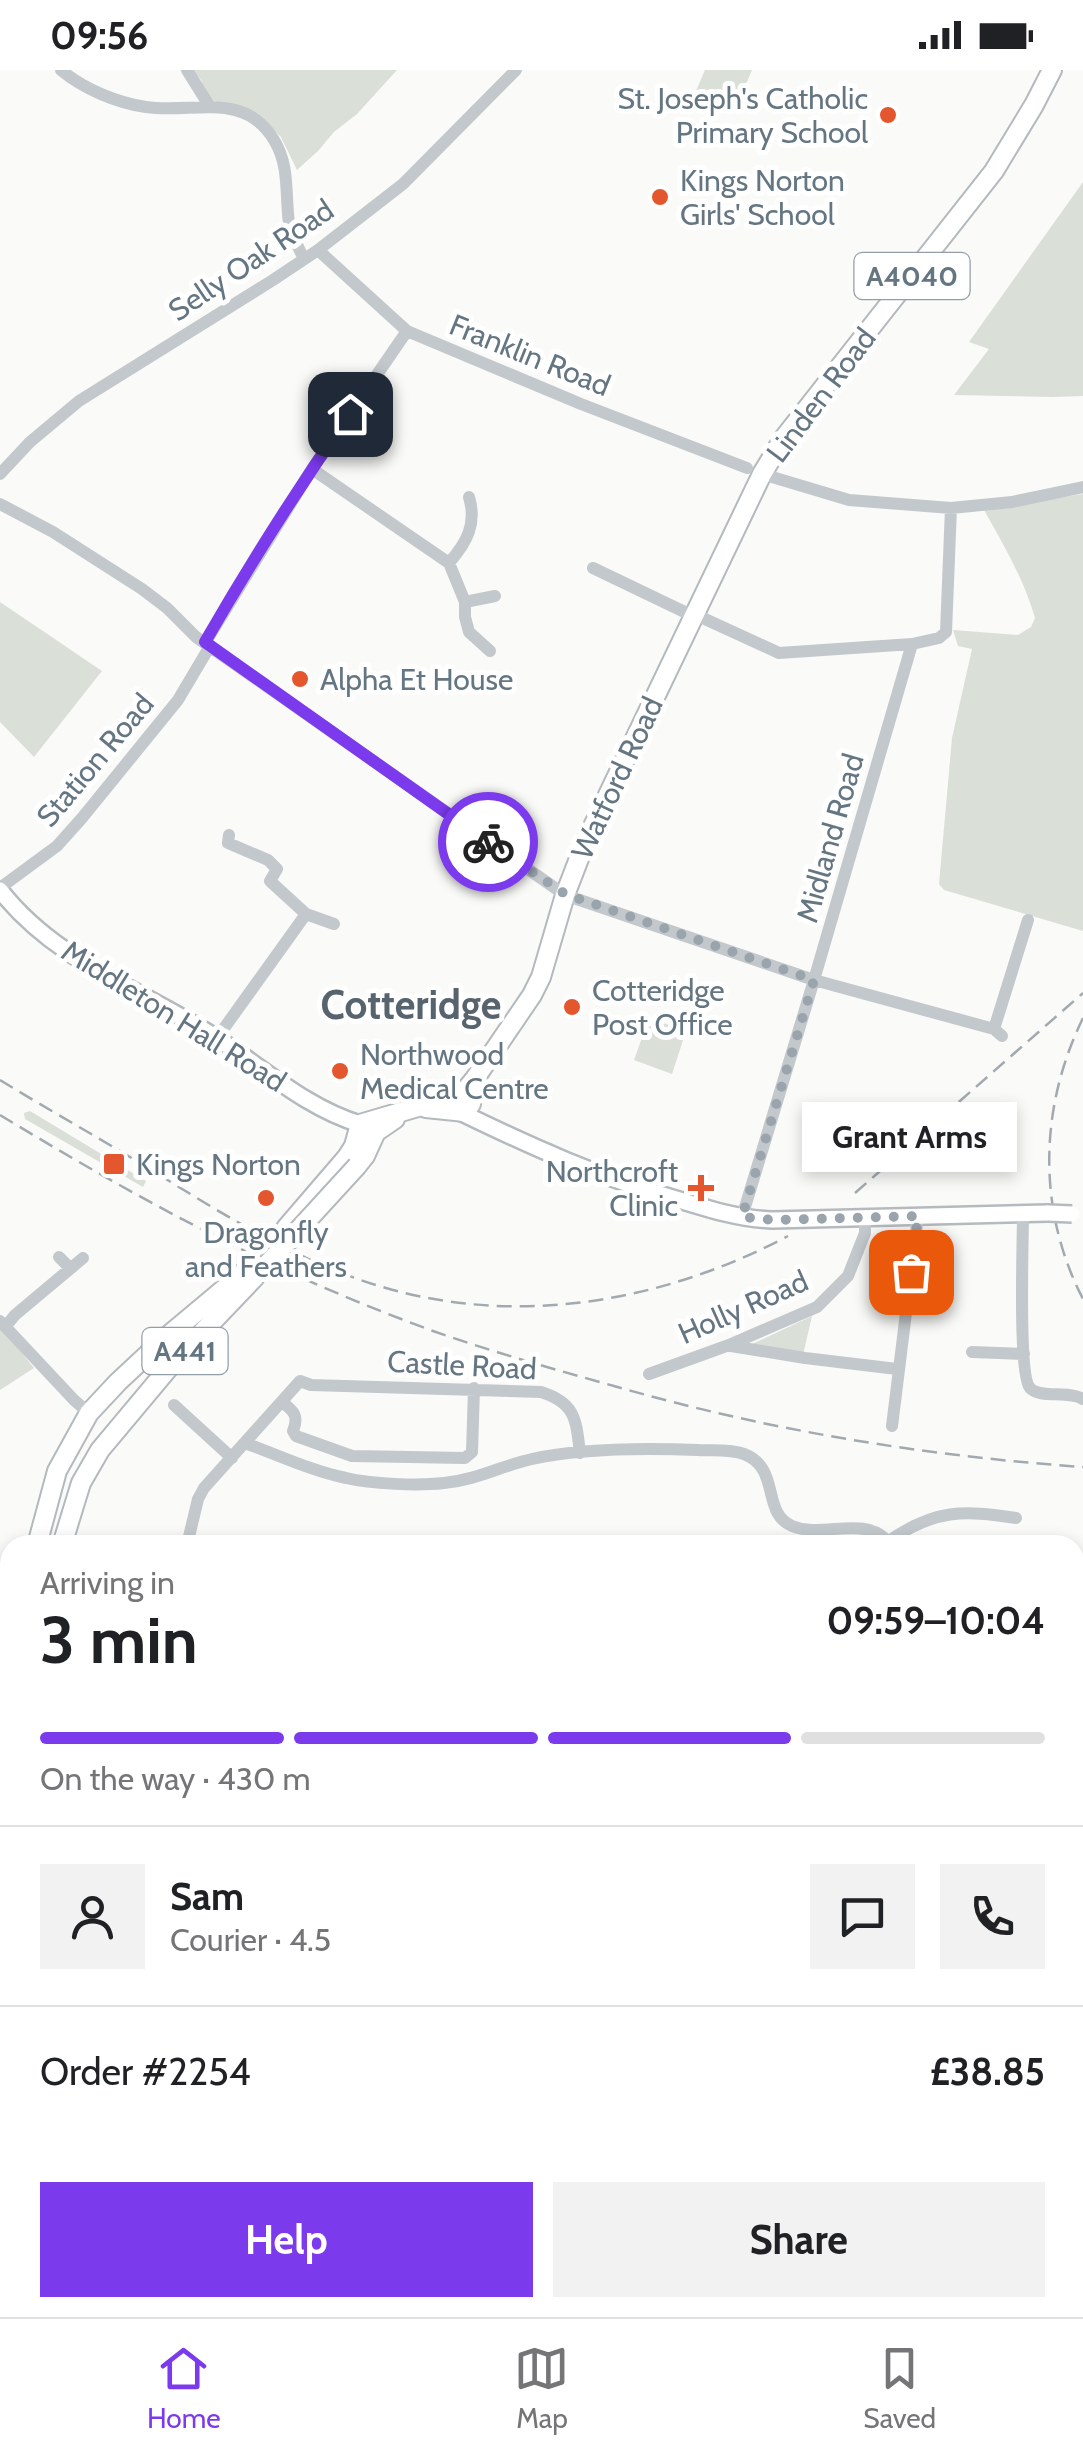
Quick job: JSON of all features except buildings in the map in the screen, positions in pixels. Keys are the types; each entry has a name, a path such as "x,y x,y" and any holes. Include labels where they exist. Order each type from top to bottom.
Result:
{"highway":[{"name":"Linden Road","path":"755,471 994,171 1052,70"},
{"name":"Watford Road","path":"464,1100 532,995 548,958 584,843 693,615 755,471"},
{"name":"A441","path":"65,1535 81,1484 100,1450 367,1129 412,1110 464,1100"},
{"name":"A441","path":"40,1535 57,1471 89,1413 164,1340 271,1254 277,1254 366,1156 367,1129"},
{"path":"89,1413 114,1432"}],"main road":[{"name":"Middleton Hall Road","path":"0,889 36,930 80,961 217,1038 322,1108 367,1129"},
{"path":"464,1100 488,1126 560,1160 690,1204 742,1217 773,1220 1078,1215"}],"street":[{"path":"61,70 131,105 222,106 257,120 272,137 285,164 289,227 304,259"},
{"path":"187,70 210,107"},
{"name":"Selly Oak Road","path":"0,474 30,442 80,401 318,250 418,170 516,70"},
{"name":"Franklin Road","path":"318,250 407,331 580,404 755,471 849,500 952,508 1012,502 1083,487"},
{"name":"Station Road","path":"0,889 58,846 178,700 207,644 312,469 407,331"},
{"path":"312,469 450,563 465,602 469,632 490,651"},
{"path":"450,563 465,546 472,526 473,511 468,497"},
{"path":"0,504 53,532 142,589 196,637 565,894 814,980 998,1032 1028,920"},
{"path":"593,568 778,653 912,644 939,638 946,632 952,508"},
{"path":"465,602 495,596"},
{"name":"Midland Road","path":"742,1217 912,644"},
{"path":"227,845 268,860 277,869 264,884 306,914 334,924"},
{"path":"217,1038 306,914"},
{"path":"1023,1214 1027,1382 1032,1390 1041,1393 1075,1394 1083,1400"},
{"path":"892,1426 918,1216"},
{"name":"Holly Road","path":"649,1374 729,1345 826,1301 848,1276 865,1233 865,1217"},
{"path":"59,1257 70,1268"},
{"path":"82,1258 3,1324 89,1413"},
{"path":"729,1345 897,1369"},
{"path":"972,1352 1024,1354"},
{"name":"Castle Road","path":"282,1402 300,1381 541,1392 564,1401 576,1421 580,1453"},
{"path":"190,1535 200,1496 282,1402 296,1415 296,1436 352,1456 465,1458 472,1452 474,1388"},
{"path":"174,1405 232,1458"},
{"path":"245,1443 346,1478 439,1484 470,1480 538,1458 580,1453 650,1448 740,1453 763,1468 774,1507 785,1522 812,1531 857,1528 878,1535"},
{"path":"901,1535 922,1520 938,1516 976,1512 1016,1518"}],"shaded area":[{"path":"192,70 397,70 297,170 281,137 257,115 210,100"},
{"path":"705,70 752,70 736,107 696,91"},
{"path":"1083,182 1083,396 954,395 989,349 969,342"},
{"path":"1083,494 1083,931 944,890 939,884 952,738 972,649 958,646 953,630 1018,635 1031,627 1035,618 1019,576 984,510"},
{"path":"0,602 102,671 34,757 0,722"},
{"path":"649,1018 686,1031 672,1074 634,1060"},
{"path":"30,1111 146,1181 143,1187 25,1119 24,1113"},
{"path":"812,1316 803,1355 750,1345"},
{"path":"0,1326 34,1368 0,1390"}],"railway":[{"path":"855,1193 1083,993"},
{"path":"1083,1018 1058,1087 1049,1159 1057,1230 1083,1299"},
{"path":"0,1080 291,1250 353,1277 437,1300 540,1306 592,1301 692,1277 788,1236"},
{"path":"0,1115 143,1198 256,1256 356,1301 478,1346 671,1402 788,1428 964,1456 1083,1467"}],"way so far":[{"path":"488,842 565,894 814,980 742,1217 773,1220 918,1216 911,1272"}],"place":[{"name":"St. Joseph's Catholic Primary School","path":"888,115"},
{"name":"Kings Norton Girls' School","path":"660,197"},
{"name":"Alpha Et House","path":"300,679"},
{"name":"Cotteridge Post Office","path":"572,1007"},
{"name":"Northwood Medical Centre","path":"340,1071"},
{"name":"Kings Norton","path":"114,1164"},
{"name":"Northcroft Clinic","path":"701,1188"},
{"name":"Dragonfly and Feathers","path":"266,1198"},
{"name":"Grant Arms","path":"911,1272"}],"district":[{"name":"Cotteridge","path":"411,1004"}],"route":[{"path":"350,414 243,576 205,642 488,842"}]}
